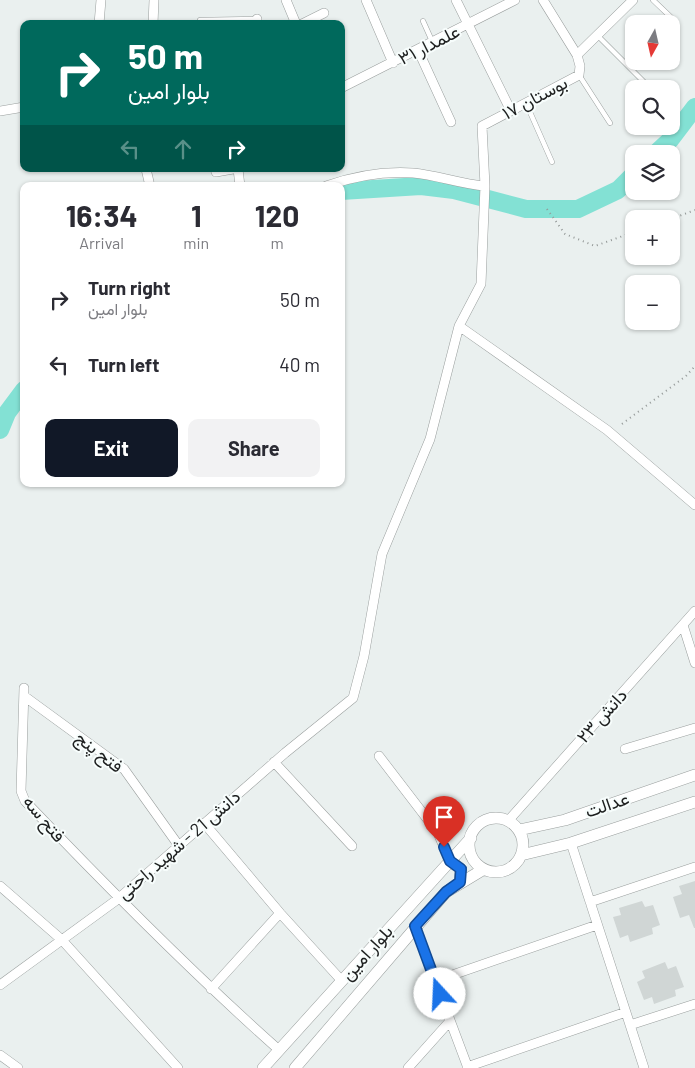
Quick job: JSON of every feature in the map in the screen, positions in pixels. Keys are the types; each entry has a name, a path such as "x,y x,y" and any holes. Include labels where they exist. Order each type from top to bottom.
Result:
{"street":[{"path":"99,20 101,0"},
{"path":"153,20 154,0"},
{"path":"286,0 294,20"},
{"path":"366,0 393,63"},
{"path":"456,0 511,111"},
{"name":"علمدار ۳۱","path":"345,86 515,0"},
{"path":"543,0 577,55"},
{"name":"بوستان ۱۷","path":"485,186 482,126 579,75 580,66 577,55 634,0"},
{"path":"310,20 324,13"},
{"path":"418,50 451,122"},
{"path":"0,111 20,107"},
{"path":"343,182 368,176 404,173 485,186 481,284 459,326 607,430 695,505"},
{"name":"دانش 21 - شهید راحتی","path":"0,985 118,899 274,762 353,698 364,656 382,554 430,439 459,326"},
{"name":"دانش ۲۳","path":"508,821 695,611"},
{"path":"683,625 695,663"},
{"name":"فتح پنج","path":"24,692 124,769 179,846"},
{"name":"فتح سه","path":"24,692 21,791 25,801 118,899 210,989 279,1050"},
{"path":"625,750 695,728"},
{"path":"379,756 438,833 450,861 461,869 460,882"},
{"path":"274,762 352,846"},
{"name":"عدالت","path":"518,830 565,820 695,775"},
{"name":"عدالت","path":"522,855 571,843 695,802"},
{"path":"495,818 508,821 518,830 523,842 522,855 514,865 503,871 484,868 472,857 471,838 482,822 495,818"},
{"path":"204,823 280,913 342,981"},
{"name":"بلوار امین","path":"263,1068 471,838"},
{"path":"571,843 644,1068"},
{"path":"590,902 695,867"},
{"name":"بلوار امین","path":"295,1068 446,892 484,868"},
{"path":"0,886 62,940 178,1068"},
{"path":"210,989 280,913"},
{"path":"435,981 597,925"},
{"path":"415,926 468,1067 626,1012"},
{"path":"630,1025 695,1004"},
{"path":"408,1068 450,1021"},
{"path":"0,1055 18,1068"}],"lane":[{"path":"653,0 669,15"},
{"path":"424,21 433,42"},
{"path":"598,36 642,80"},
{"path":"579,75 610,123"},
{"path":"526,103 552,162"}],"path":[{"path":"547,209 565,234 595,246 625,235"},
{"path":"680,216 695,210"},
{"path":"622,424 686,376 695,366"}],"building":[{"path":"695,881 694,928 689,915 680,918 673,897 682,894 679,886"},
{"path":"642,901 645,907 653,905 660,925 652,928 653,934 630,942 628,935 620,938 613,917 621,915 619,908"},
{"path":"665,962 668,969 676,966 684,987 675,990 676,996 654,1004 652,997 644,1000 637,982 645,978 642,971"}],"waterway":[{"path":"665,145 695,107"},
{"path":"345,191 421,186 454,190 526,209 578,209 618,190 625,183"},
{"path":"0,430 7,413 20,395"}],"route":[{"path":"440,994 415,926 446,892 460,882 461,869 450,861 444,847"}]}
